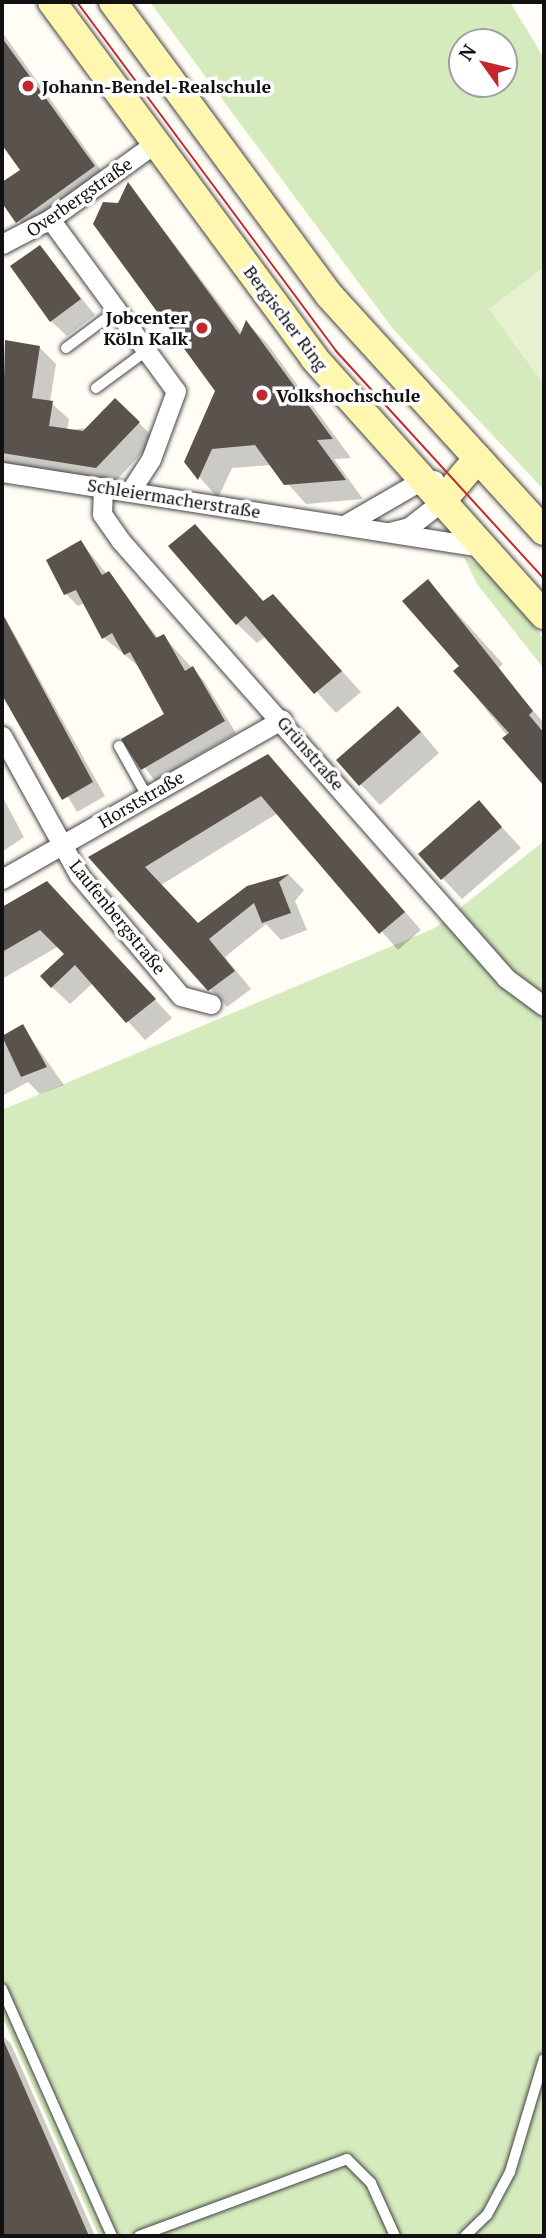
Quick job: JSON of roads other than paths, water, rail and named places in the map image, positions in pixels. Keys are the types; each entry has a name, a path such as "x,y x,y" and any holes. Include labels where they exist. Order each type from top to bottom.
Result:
{"main road":[{"name":"Bergischer Ring","path":"52,2 314,358 422,480 448,491 482,547 544,615"},
{"path":"113,2 329,295 544,531"},
{"path":"448,491 478,458"}],"street":[{"name":"Overbergstraße","path":"2,244 50,219 154,144"},
{"path":"50,219 176,391 151,459 130,492"},
{"name":"Schleiermacherstraße","path":"2,472 346,524 382,534 482,547"},
{"path":"346,524 422,480"},
{"name":"Grünstraße","path":"103,487 102,514 120,540 282,719 506,978 544,1006"},
{"path":"382,534 409,527 448,491"},
{"name":"Horststraße","path":"2,879 282,719"},
{"name":"Laufenbergstraße","path":"2,736 79,876 181,996 211,1004"}],"lane":[{"path":"66,348 117,310"},
{"path":"96,388 146,351"},
{"path":"119,746 147,796"},
{"path":"2,1989 112,2236"},
{"path":"465,2236 487,2215 510,2172 544,2059"},
{"path":"139,2236 347,2159 371,2183 395,2236"}],"tram line":[{"path":"77,2 336,351 544,579"}],"place":[{"name":"Johann-Bendel-Realschule","path":"28,86"},
{"name":"Jobcenter Köln Kalk","path":"202,328"},
{"name":"Volkshochschule","path":"262,395"}]}
